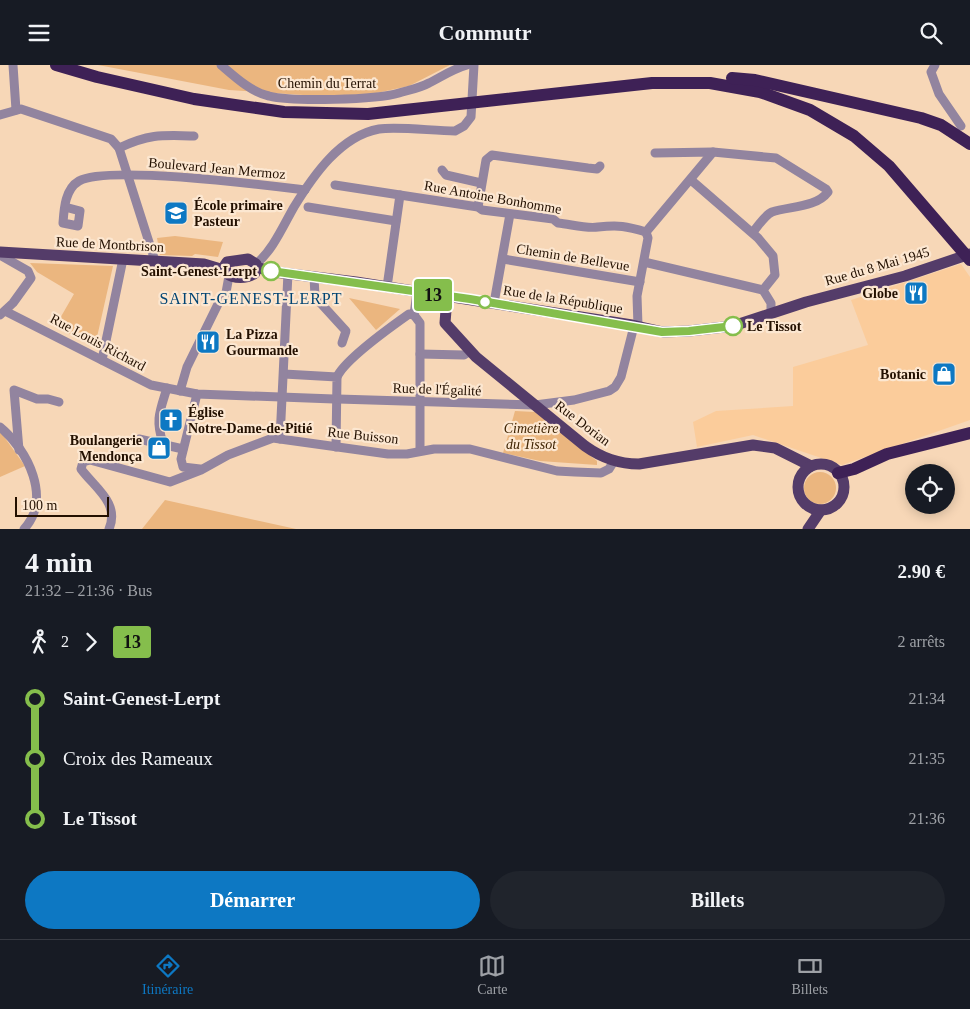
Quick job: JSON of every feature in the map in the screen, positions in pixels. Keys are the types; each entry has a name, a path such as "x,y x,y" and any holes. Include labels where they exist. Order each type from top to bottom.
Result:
{"highway":[{"path":"56,65 97,77 194,99 284,112 368,114 458,101 692,74 755,80 921,118 941,125 970,143"},
{"path":"77,65 189,92 277,106 377,107 458,101"},
{"path":"732,78 788,94 819,108 860,133 899,166 970,252"},
{"path":"492,97 609,86 684,82 736,87 787,100 832,122 854,136 889,166 970,260"},
{"path":"838,473 854,469 887,455 970,433"}],"main road":[{"name":"Rue de Montbrison","path":"0,252 204,264 215,261 227,269"},
{"name":"Rue du 8 Mai 1945","path":"636,326 662,332 733,326 771,309 792,307 905,276 970,252"},
{"name":"Rue de la République","path":"254,266 274,272 314,276 636,326"},
{"path":"227,269 247,277 254,266"},
{"path":"227,269 254,266"},
{"name":"Rue Dorian","path":"448,297 445,323 470,351 594,452 614,461 639,464 752,445 775,448 811,466"},
{"path":"790,457 801,475"},
{"path":"807,507 821,510 831,508 841,498 844,487 838,473 828,466 811,466 801,475 798,493 807,507 807,529"},
{"path":"807,529 821,510"}],"street":[{"path":"13,65 16,110"},
{"name":"Chemin du Terrat","path":"221,65 256,91 270,97 366,99 397,94 427,84 458,67 466,65"},
{"path":"254,266 265,253 305,190 332,156 353,139 380,128 455,131 464,126 471,117 474,65"},
{"path":"935,65 931,72 939,94 961,126"},
{"path":"0,115 21,109 112,139 119,148 154,261"},
{"path":"119,148 137,139 155,134 194,136"},
{"path":"654,153 713,152 776,158 828,192 824,197 796,207 770,213 753,232"},
{"path":"636,326 637,296 648,238 646,233 713,152"},
{"path":"478,207 486,160 492,155 597,169 600,166"},
{"path":"442,171 446,175 481,183"},
{"name":"Boulevard Jean Mermoz","path":"65,207 71,189 79,181 99,176 126,174 305,190"},
{"path":"691,180 753,232 773,256 775,275 763,290"},
{"name":"Rue Antoine Bonhomme","path":"334,185 478,207 482,210 553,219 558,223 598,228 606,225 629,227 646,233"},
{"path":"387,287 400,195"},
{"path":"308,207 396,221"},
{"path":"494,303 510,214"},
{"path":"0,252 28,271 31,277 3,313"},
{"path":"102,360 123,259"},
{"name":"Chemin de Bellevue","path":"503,259 640,282"},
{"path":"644,262 763,290 766,293 771,309"},
{"path":"180,391 187,367 220,300 225,298 227,269"},
{"path":"280,439 288,273"},
{"path":"314,276 314,297 346,331 342,343"},
{"path":"336,447 337,377 340,371 348,362 412,314 418,292"},
{"name":"Rue Louis Richard","path":"3,313 151,385 196,394 283,397"},
{"path":"412,314 420,323 420,451"},
{"name":"Rue de l'Égalité","path":"283,397 535,405 574,400 609,391 616,387 636,326"},
{"path":"420,354 464,355 470,351"},
{"path":"284,375 337,377"},
{"path":"163,443 158,428 158,419 167,389"},
{"path":"19,450 14,390 37,399 59,402"},
{"path":"196,394 181,459 183,467 201,470"},
{"path":"0,427 19,450 32,472 36,485 38,499 31,520 24,529"},
{"name":"Rue Buisson","path":"109,529 112,513 110,503 81,469 84,463 90,460 170,482 201,470 228,455 273,438 388,454 470,449 557,471 601,473 609,469 614,461"},
{"path":"139,439 183,449"}],"shaded area":[{"path":"961,264 970,277 970,420 842,465 753,435 697,447 693,422 716,411 793,406 793,367 868,345 851,300"}],"green space":[{"path":"98,65 450,65 409,86 367,95 303,95 229,90"},
{"path":"175,236 223,242 218,257 195,254 192,256 160,255 157,238"},
{"path":"30,263 113,266 95,346 55,327 74,294 37,272"},
{"path":"349,298 400,309 376,330"},
{"name":"Cimetière du Tissot","path":"515,411 535,412 597,461 597,465 540,461 503,453"},
{"path":"0,431 25,466 0,477"},
{"path":"820,472 826,473 831,477 835,482 835,494 831,499 826,503 820,504 814,503 809,499 805,494 804,488 805,482 809,477 814,473"},
{"path":"165,500 296,529 142,529"}],"bus line":[{"name":"13","path":"271,271 470,299 560,315 632,325 662,332 733,326"}],"place":[{"name":"École primaire Pasteur","path":"176,213"},
{"name":"Saint-Genest-Lerpt","path":"271,271"},
{"name":"Globe","path":"916,293"},
{"name":"Le Tissot","path":"733,326"},
{"name":"La Pizza Gourmande","path":"208,342"},
{"name":"Botanic","path":"944,374"},
{"name":"Église Notre-Dame-de-Pitié","path":"171,420"},
{"name":"Boulangerie Mendonça","path":"159,448"}],"district":[{"name":"SAINT-GENEST-LERPT","path":"251,298"}]}
